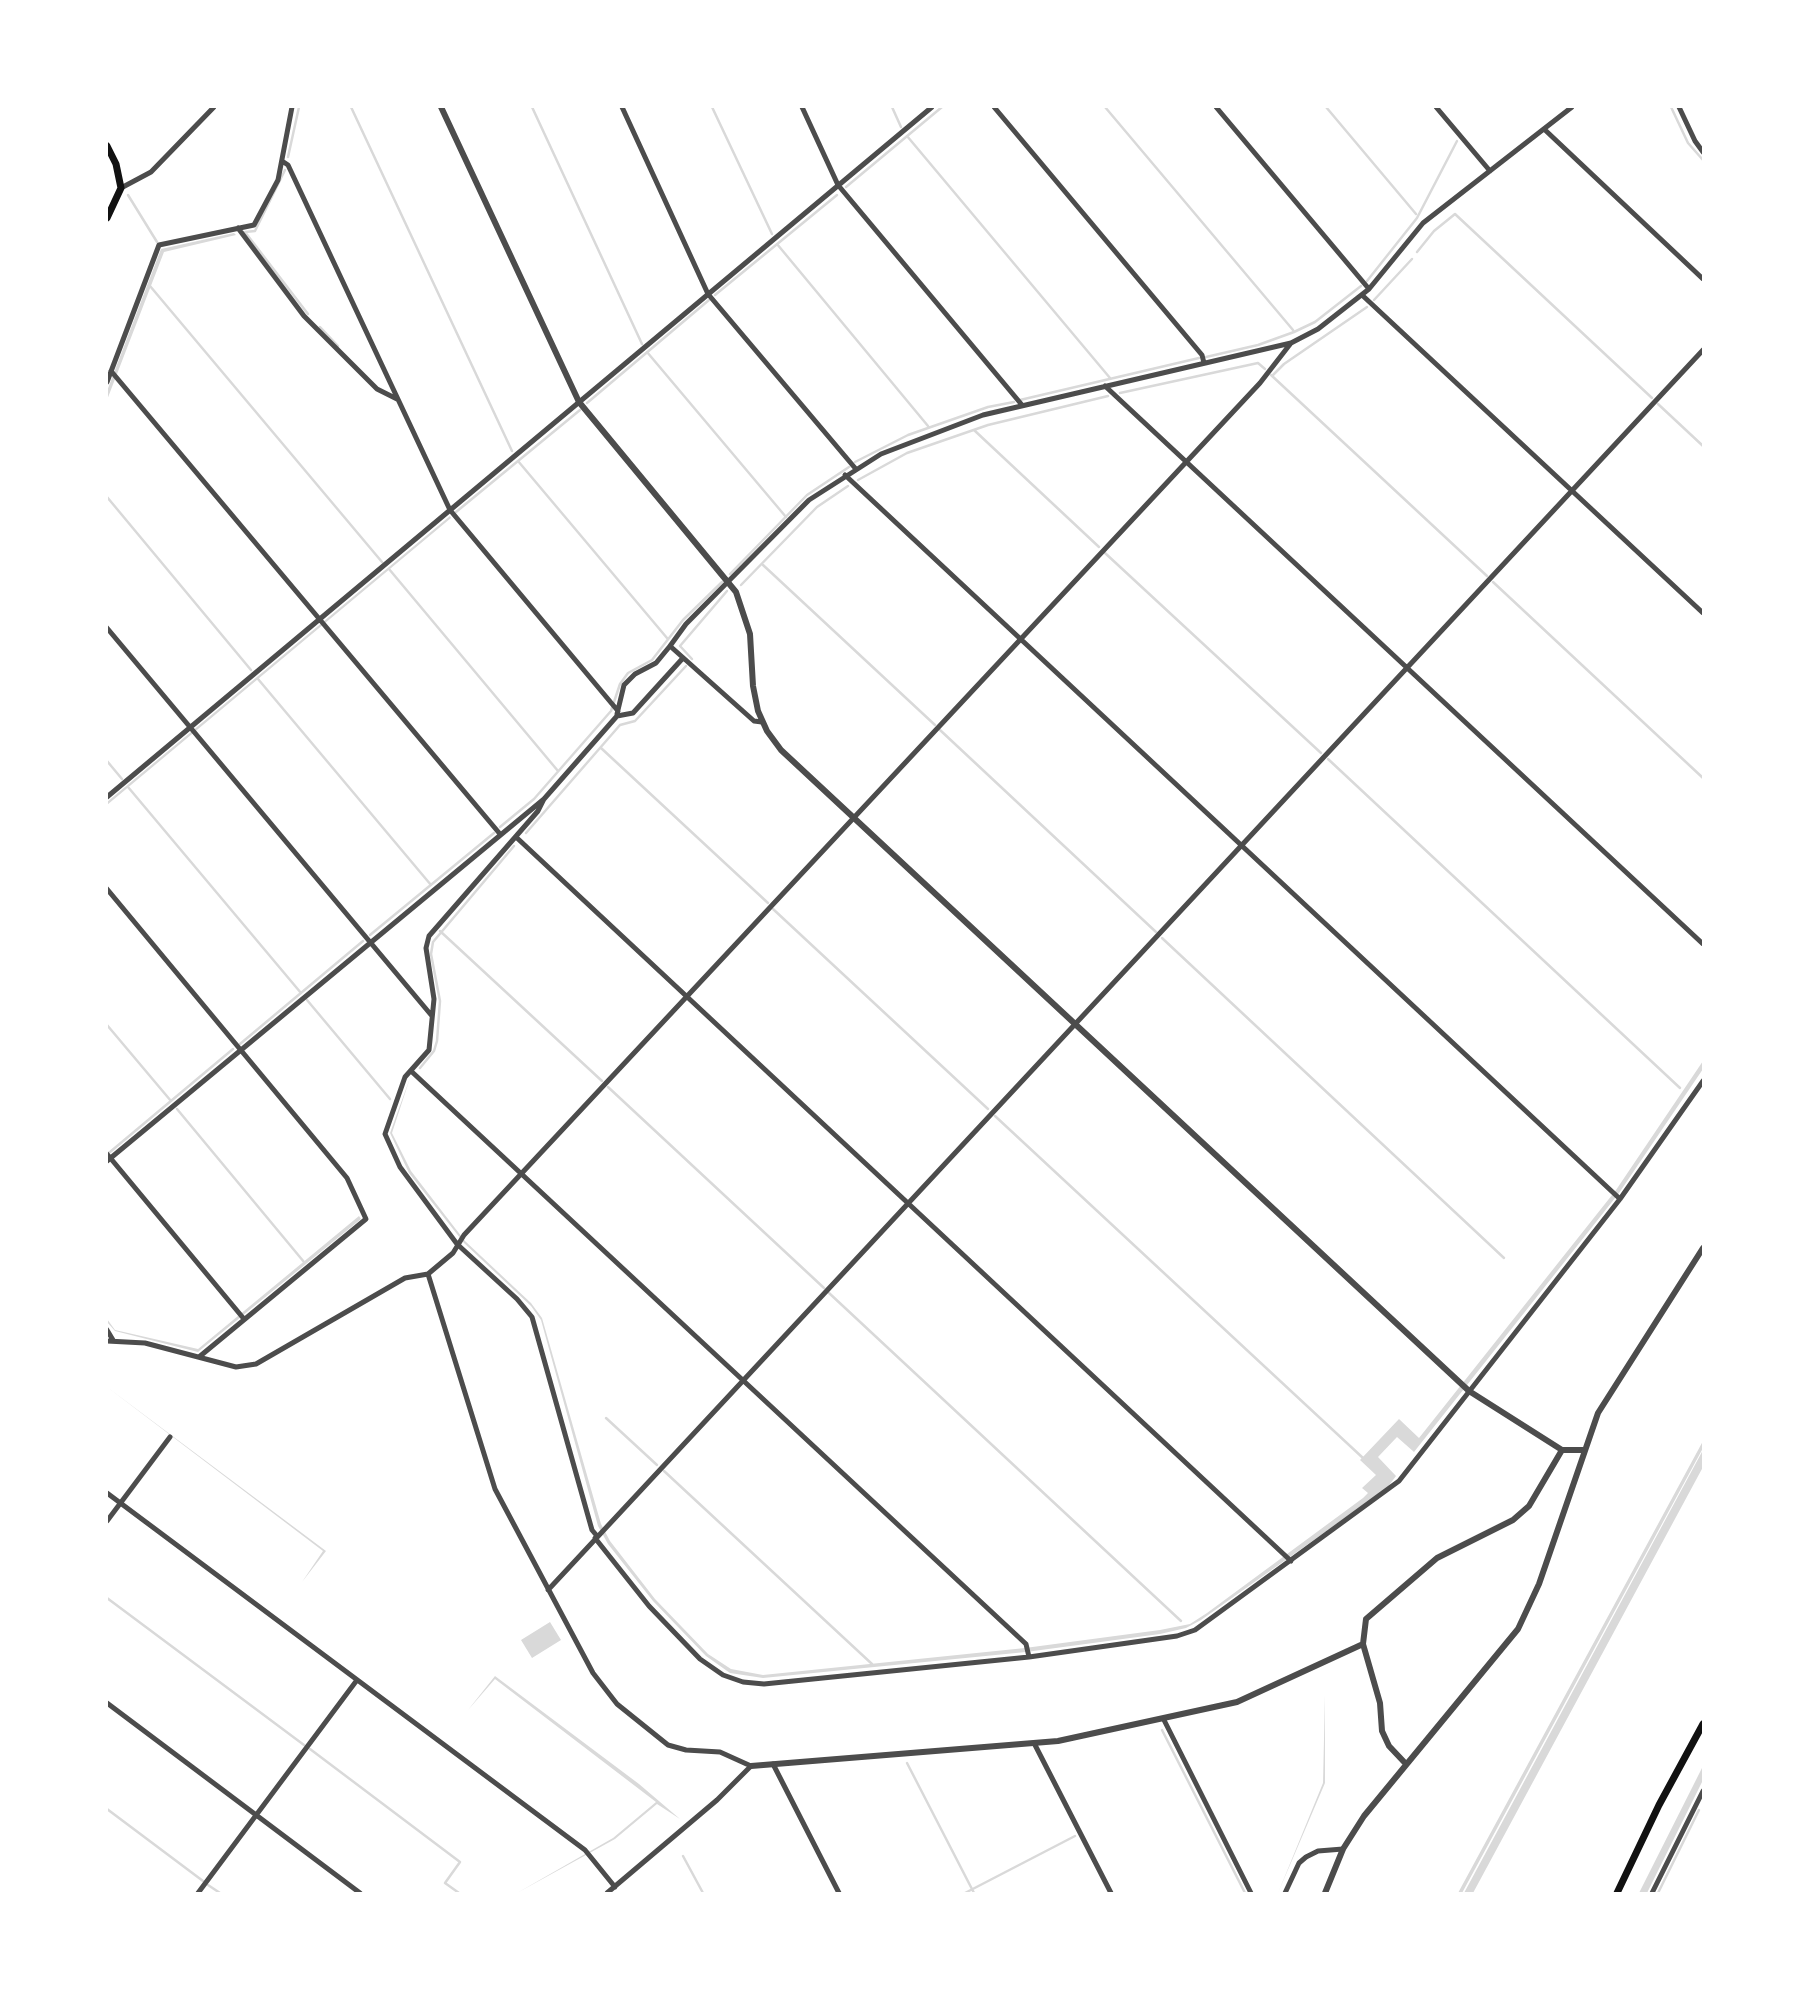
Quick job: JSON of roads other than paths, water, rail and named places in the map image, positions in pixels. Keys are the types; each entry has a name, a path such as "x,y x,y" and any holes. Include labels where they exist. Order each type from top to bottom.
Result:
{"main road":[{"path":"107,146 116,164 121,188 107,218"},
{"path":"1617,1893 1659,1805 1703,1724"}],"street":[{"path":"121,188 151,172 214,107"},
{"path":"107,382 114,373 159,245 254,225 278,180 292,107"},
{"path":"441,107 579,402 729,582 748,623 754,699 762,722 781,750 1468,1390 1563,1450 1584,1450"},
{"path":"622,107 708,294 855,468"},
{"path":"802,107 838,185 1022,405"},
{"path":"107,797 323,621 450,510 932,107"},
{"path":"994,107 1202,355 1204,363"},
{"path":"1216,107 1369,289"},
{"path":"1436,107 1490,171"},
{"path":"1572,107 1423,223 1362,295 1318,329 1292,343 1022,405 908,441 855,468 809,500 686,624 656,663 635,674 624,685 615,710 516,837 429,936 425,948 433,988 429,1049 405,1077 385,1134 400,1167 458,1243 526,1308 537,1328 592,1530 649,1606 700,1659 723,1675 743,1682 764,1684 1028,1655 1185,1634 1206,1624 1288,1558 1389,1490 1619,1198 1703,1081"},
{"path":"1679,107 1691,135 1703,152"},
{"path":"1544,129 1703,279"},
{"path":"282,161 288,165 450,510 615,710 633,713 683,658"},
{"path":"238,228 304,316 377,390 397,399"},
{"path":"1362,295 1703,612"},
{"path":"107,1330 110,1340 145,1343 236,1367 256,1364 405,1278 428,1273 453,1253 464,1235 1259,383 1292,343"},
{"path":"548,1590 1703,350"},
{"path":"114,373 500,834"},
{"path":"1105,386 1703,944"},
{"path":"845,475 1619,1198"},
{"path":"107,628 432,1016"},
{"path":"670,646 754,721 762,722"},
{"path":"242,1317 108,1158 544,799"},
{"path":"516,837 1288,1558"},
{"path":"107,889 346,1178 366,1219 242,1317 198,1357"},
{"path":"411,1071 1026,1644 1028,1655"},
{"path":"1325,1893 1343,1849 1364,1816 1518,1629 1539,1584 1598,1413 1703,1248"},
{"path":"428,1273 495,1489 593,1673 629,1715 675,1748 720,1752 751,1766 1034,1744 1164,1720 1237,1702 1363,1644"},
{"path":"107,1521 170,1437"},
{"path":"1406,1764 1389,1746 1382,1731 1380,1703 1363,1644 1363,1626 1372,1612 1437,1559 1513,1520 1529,1506 1563,1450"},
{"path":"107,1493 588,1852 615,1887"},
{"path":"198,1893 357,1680"},
{"path":"107,1703 360,1893"},
{"path":"1164,1720 1251,1893"},
{"path":"1034,1744 1111,1893"},
{"path":"773,1764 839,1893"},
{"path":"607,1893 716,1800 751,1766"},
{"path":"1652,1893 1703,1791"},
{"path":"1285,1893 1298,1863 1318,1851 1343,1849"}],"waterway":[{"path":"288,157 299,107"},
{"path":"351,107 512,451"},
{"path":"532,107 642,344"},
{"path":"712,107 772,234"},
{"path":"892,107 901,127"},
{"path":"846,187 942,107"},
{"path":"1105,107 1293,330"},
{"path":"1326,107 1416,214"},
{"path":"1671,107 1688,143 1703,160"},
{"path":"907,136 1110,378"},
{"path":"1367,281 1417,218 1457,141"},
{"path":"285,170 255,231 245,232 308,314"},
{"path":"128,195 157,242"},
{"path":"715,295 837,195"},
{"path":"1417,252 1434,231 1455,214 1652,398"},
{"path":"777,244 928,426"},
{"path":"1374,300 1412,259"},
{"path":"150,286 382,562"},
{"path":"1206,357 1258,345 1294,332 1315,322 1361,286"},
{"path":"587,403 709,300"},
{"path":"1272,376 1284,364 1367,307"},
{"path":"320,327 338,346"},
{"path":"647,352 786,517"},
{"path":"1020,400 1199,358"},
{"path":"1120,393 1258,363 1265,369"},
{"path":"1271,375 1487,576"},
{"path":"858,480 907,453 988,425 1108,396"},
{"path":"855,462 908,435 988,407 1014,402"},
{"path":"1658,404 1703,446"},
{"path":"456,512 580,410"},
{"path":"974,430 1099,547"},
{"path":"518,461 667,638"},
{"path":"730,574 807,495 849,467"},
{"path":"741,585 817,507 848,486"},
{"path":"107,497 251,670"},
{"path":"1105,553 1321,753"},
{"path":"763,565 935,725"},
{"path":"389,569 558,771"},
{"path":"500,827 534,799 611,711 620,684 628,673 652,660 683,620 722,582"},
{"path":"1493,582 1703,778"},
{"path":"692,659 680,646 727,591"},
{"path":"526,833 620,725 635,721 686,666"},
{"path":"258,679 431,885"},
{"path":"940,730 1156,932"},
{"path":"601,748 768,903"},
{"path":"1328,759 1680,1088"},
{"path":"107,761 122,779"},
{"path":"128,787 301,993"},
{"path":"370,935 494,833"},
{"path":"420,1068 434,1051 437,1041 440,1001 431,954 433,942 514,846"},
{"path":"773,909 988,1109"},
{"path":"440,931 602,1081"},
{"path":"1162,938 1504,1258"},
{"path":"240,1044 363,941"},
{"path":"307,1000 390,1099"},
{"path":"107,1025 171,1101"},
{"path":"110,1152 233,1049"},
{"path":"608,1087 824,1288"},
{"path":"177,1109 304,1262"},
{"path":"995,1116 1363,1458"},
{"path":"829,1293 1181,1621"},
{"path":"606,1418 657,1465"},
{"path":"664,1471 872,1664"},
{"path":"107,1598 304,1745"},
{"path":"1162,1730 1245,1893"},
{"path":"310,1749 460,1862 445,1883 459,1893"},
{"path":"907,1763 974,1893"},
{"path":"107,1809 203,1881"},
{"path":"1658,1893 1699,1810"},
{"path":"965,1893 1075,1836"},
{"path":"683,1856 703,1893"},
{"path":"208,1885 220,1893"}]}
